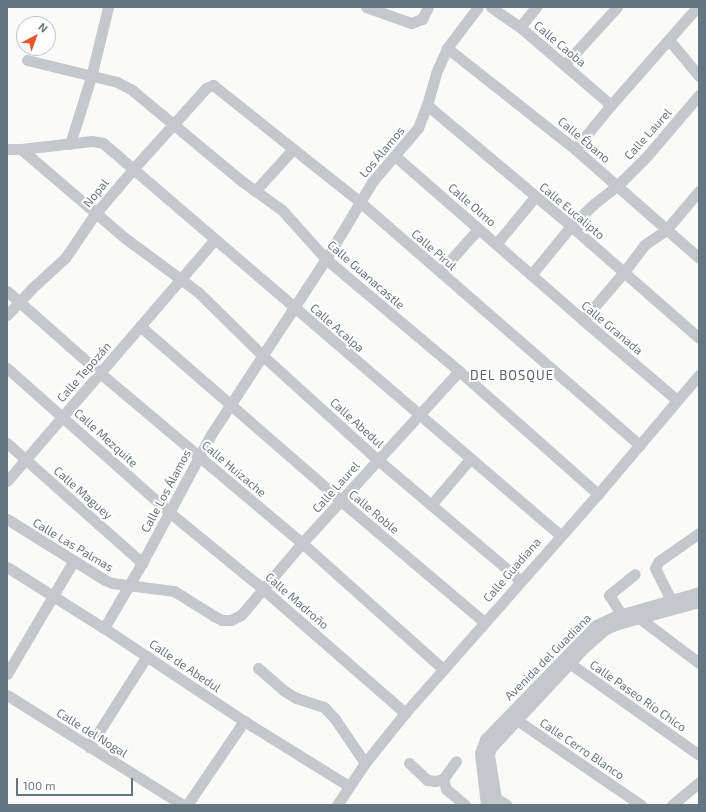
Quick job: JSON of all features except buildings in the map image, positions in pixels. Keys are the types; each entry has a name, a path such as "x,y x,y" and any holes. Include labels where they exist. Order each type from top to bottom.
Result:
{"street":[{"path":"7,149 70,144 108,7"},
{"path":"366,7 411,23 422,19 428,7"},
{"name":"Los Álamos","path":"294,308 326,259 380,170 395,156 418,128 427,105 436,73 447,48 478,7"},
{"name":"Calle Caoba","path":"491,7 520,27 565,64 610,105"},
{"path":"520,27 536,7"},
{"path":"565,64 617,7"},
{"path":"575,149 610,105 697,7"},
{"path":"669,40 699,76"},
{"name":"Calle Ébano","path":"447,48 575,149 699,258"},
{"name":"Calle Guanacastle","path":"27,60 123,84 255,191 282,210 326,259 459,371 598,494"},
{"name":"Calle Pirul","path":"206,88 213,85 218,87 360,202 640,445"},
{"name":"Nopal","path":"7,315 42,278 65,258 95,214 173,123 206,88"},
{"name":"Calle Laurel","path":"531,275 571,226 605,194 617,186 647,156 699,95"},
{"name":"Calle Eucalipto","path":"427,105 571,226 699,338"},
{"name":"Calle Acalpa","path":"70,144 98,141 103,143 134,168 294,308 560,535"},
{"name":"Calle Abedul","path":"21,149 95,214 206,299 262,355 378,460 520,581"},
{"path":"255,191 293,149"},
{"name":"Calle Olmo","path":"395,156 531,275"},
{"path":"583,320 624,272 644,245 666,230 699,190"},
{"path":"496,244 535,196"},
{"path":"440,272 478,229"},
{"name":"Calle Tepozán","path":"7,481 215,239"},
{"name":"Calle Granada","path":"531,275 677,400"},
{"name":"Calle Huizache","path":"7,292 100,374 302,543 443,669"},
{"name":"Calle Los Álamos","path":"104,628 142,563 198,456 262,355 294,308"},
{"name":"Calle Roble","path":"140,326 341,501 484,622"},
{"name":"Calle Mezquite","path":"7,368 169,512"},
{"name":"Calle Laurel","path":"129,585 174,591 222,620 231,620 241,615 302,543 459,371"},
{"name":"Calle Guadiana","path":"337,805 365,763 405,713 560,535 598,494 699,375"},
{"name":"Calle Maguey","path":"7,443 142,563"},
{"path":"431,505 470,459"},
{"name":"Calle Madroño","path":"169,512 263,588 405,713"},
{"name":"Calle Las Palmas","path":"7,520 73,562 105,580 112,583 129,585"},
{"path":"673,604 655,568 659,561 699,533"},
{"path":"7,674 54,597 73,562"},
{"name":"Calle de Abedul","path":"7,567 104,628 244,721 349,786"},
{"path":"635,574 610,595 630,614 699,662"},
{"name":"Avenida del Guadiana","path":"673,604 699,592"},
{"name":"Avenida del Guadiana","path":"484,754 485,739 512,717 567,661 596,625 630,614 673,604 699,602"},
{"name":"Avenida del Guadiana","path":"567,661 606,629 630,614"},
{"path":"89,747 147,656"},
{"name":"Calle Paseo Río Chico","path":"567,661 699,755"},
{"path":"258,668 283,690 296,698 324,707 335,719 365,763"},
{"name":"Calle del Nogal","path":"7,695 183,805"},
{"name":"Calle Cerro Blanco","path":"512,717 641,805"},
{"path":"187,805 244,721"},
{"path":"484,754 484,792 486,805"},
{"path":"484,754 496,801"},
{"path":"409,763 427,780 434,781 443,779 456,761"},
{"path":"443,779 446,789 465,805"},
{"path":"672,805 699,782"},
{"path":"484,792 496,801 507,805"}],"district":[{"name":"DEL BOSQUE","path":"512,375"}]}
